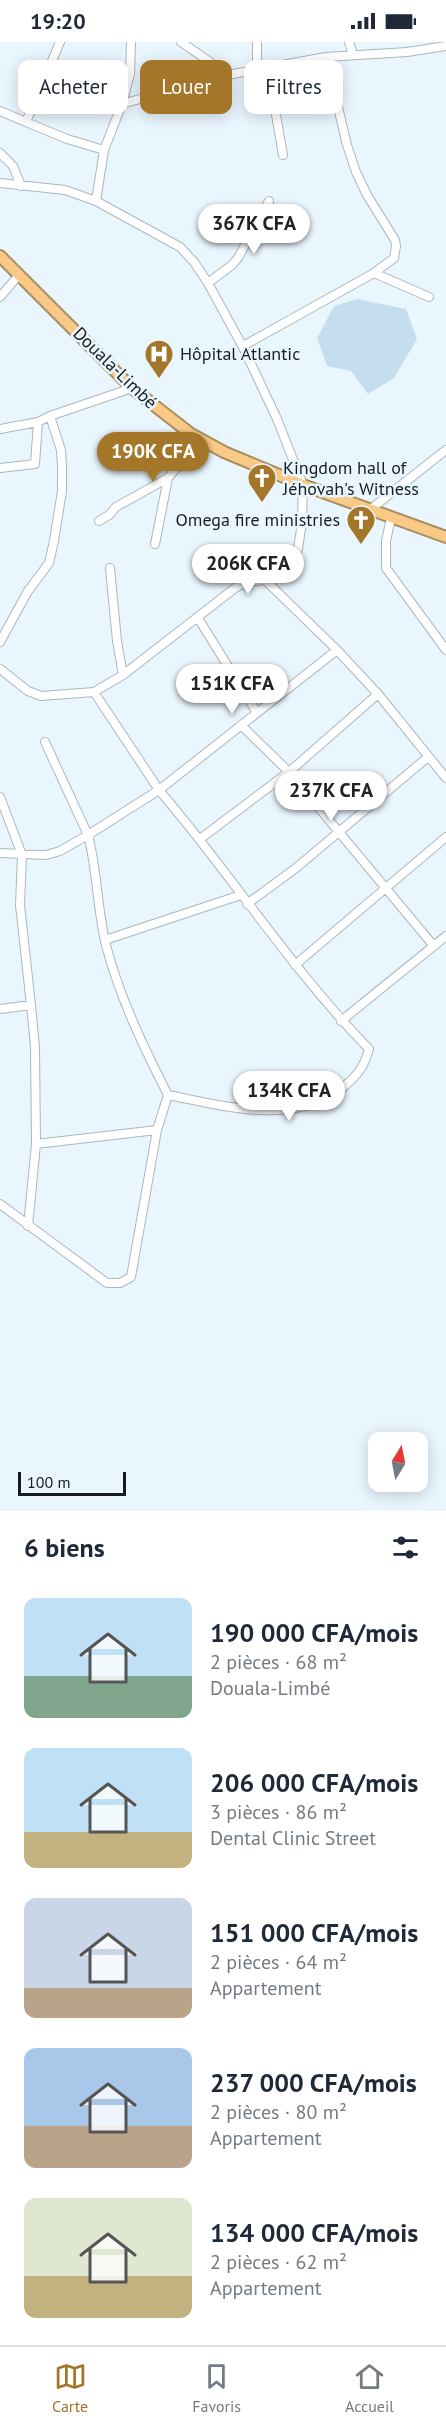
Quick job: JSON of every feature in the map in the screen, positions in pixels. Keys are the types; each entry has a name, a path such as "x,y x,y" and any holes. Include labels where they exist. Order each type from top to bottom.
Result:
{"highway":[{"name":"Douala-Limbé","path":"0,256 132,388 191,434 224,452 303,485 446,537"}],"street":[{"path":"26,122 60,42"},
{"path":"128,82 131,42"},
{"path":"182,42 207,60"},
{"path":"257,42 257,60"},
{"path":"349,42 353,54"},
{"path":"312,60 353,54 407,52 446,46"},
{"path":"243,346 374,273 394,258 396,246 356,172 347,145 326,57"},
{"path":"0,111 67,139 104,150"},
{"path":"96,201 104,150 118,114"},
{"path":"276,114 283,155"},
{"path":"0,153 13,166 21,186"},
{"path":"0,183 65,190 96,201 180,247 194,262 208,283 243,346 286,438 303,485 302,522 298,549 294,557 277,568 265,580 246,582 235,588 123,675 94,692 40,696 28,691 0,669"},
{"path":"208,283 238,258 269,201"},
{"path":"374,273 429,297"},
{"path":"0,297 19,275"},
{"path":"0,429 38,422 132,388"},
{"path":"0,642 28,591 49,562 54,541 62,492 62,465 61,450 50,416"},
{"path":"0,468 35,464 38,422"},
{"path":"99,521 116,507 168,478 177,467 191,434"},
{"path":"371,509 446,450"},
{"path":"155,544 168,478"},
{"path":"390,518 386,541 386,568 446,650"},
{"path":"110,568 117,641 123,675"},
{"path":"265,580 337,650 378,694 446,778"},
{"path":"198,618 257,713"},
{"path":"0,853 52,854 88,835 159,790 337,650"},
{"path":"94,692 159,790 200,838 247,904 296,965 341,1020 369,1049 366,1062 360,1072 327,1099 312,1105 280,1111 225,1106 168,1095"},
{"path":"200,838 289,772 378,694"},
{"path":"241,725 289,772 433,945"},
{"path":"0,1204 107,1283 120,1283 131,1276 157,1130 168,1095 132,1019 105,940 95,862 88,835 45,742"},
{"path":"247,904 296,868 429,757"},
{"path":"0,797 22,855 20,905 34,1047 36,1144 28,1226"},
{"path":"296,965 446,837"},
{"path":"105,940 241,895"},
{"path":"341,1020 446,936"},
{"path":"0,1009 31,1005"},
{"path":"36,1144 157,1130"}],"shaded area":[{"path":"357,299 406,309 417,339 394,378 368,394 351,371 327,366 317,338 334,306"}],"place":[{"name":"Hôpital Atlantic","path":"159,380"},
{"name":"Kingdom hall of Jéhovah's Witness","path":"262,504"},
{"name":"Omega fire ministries","path":"361,546"}]}
